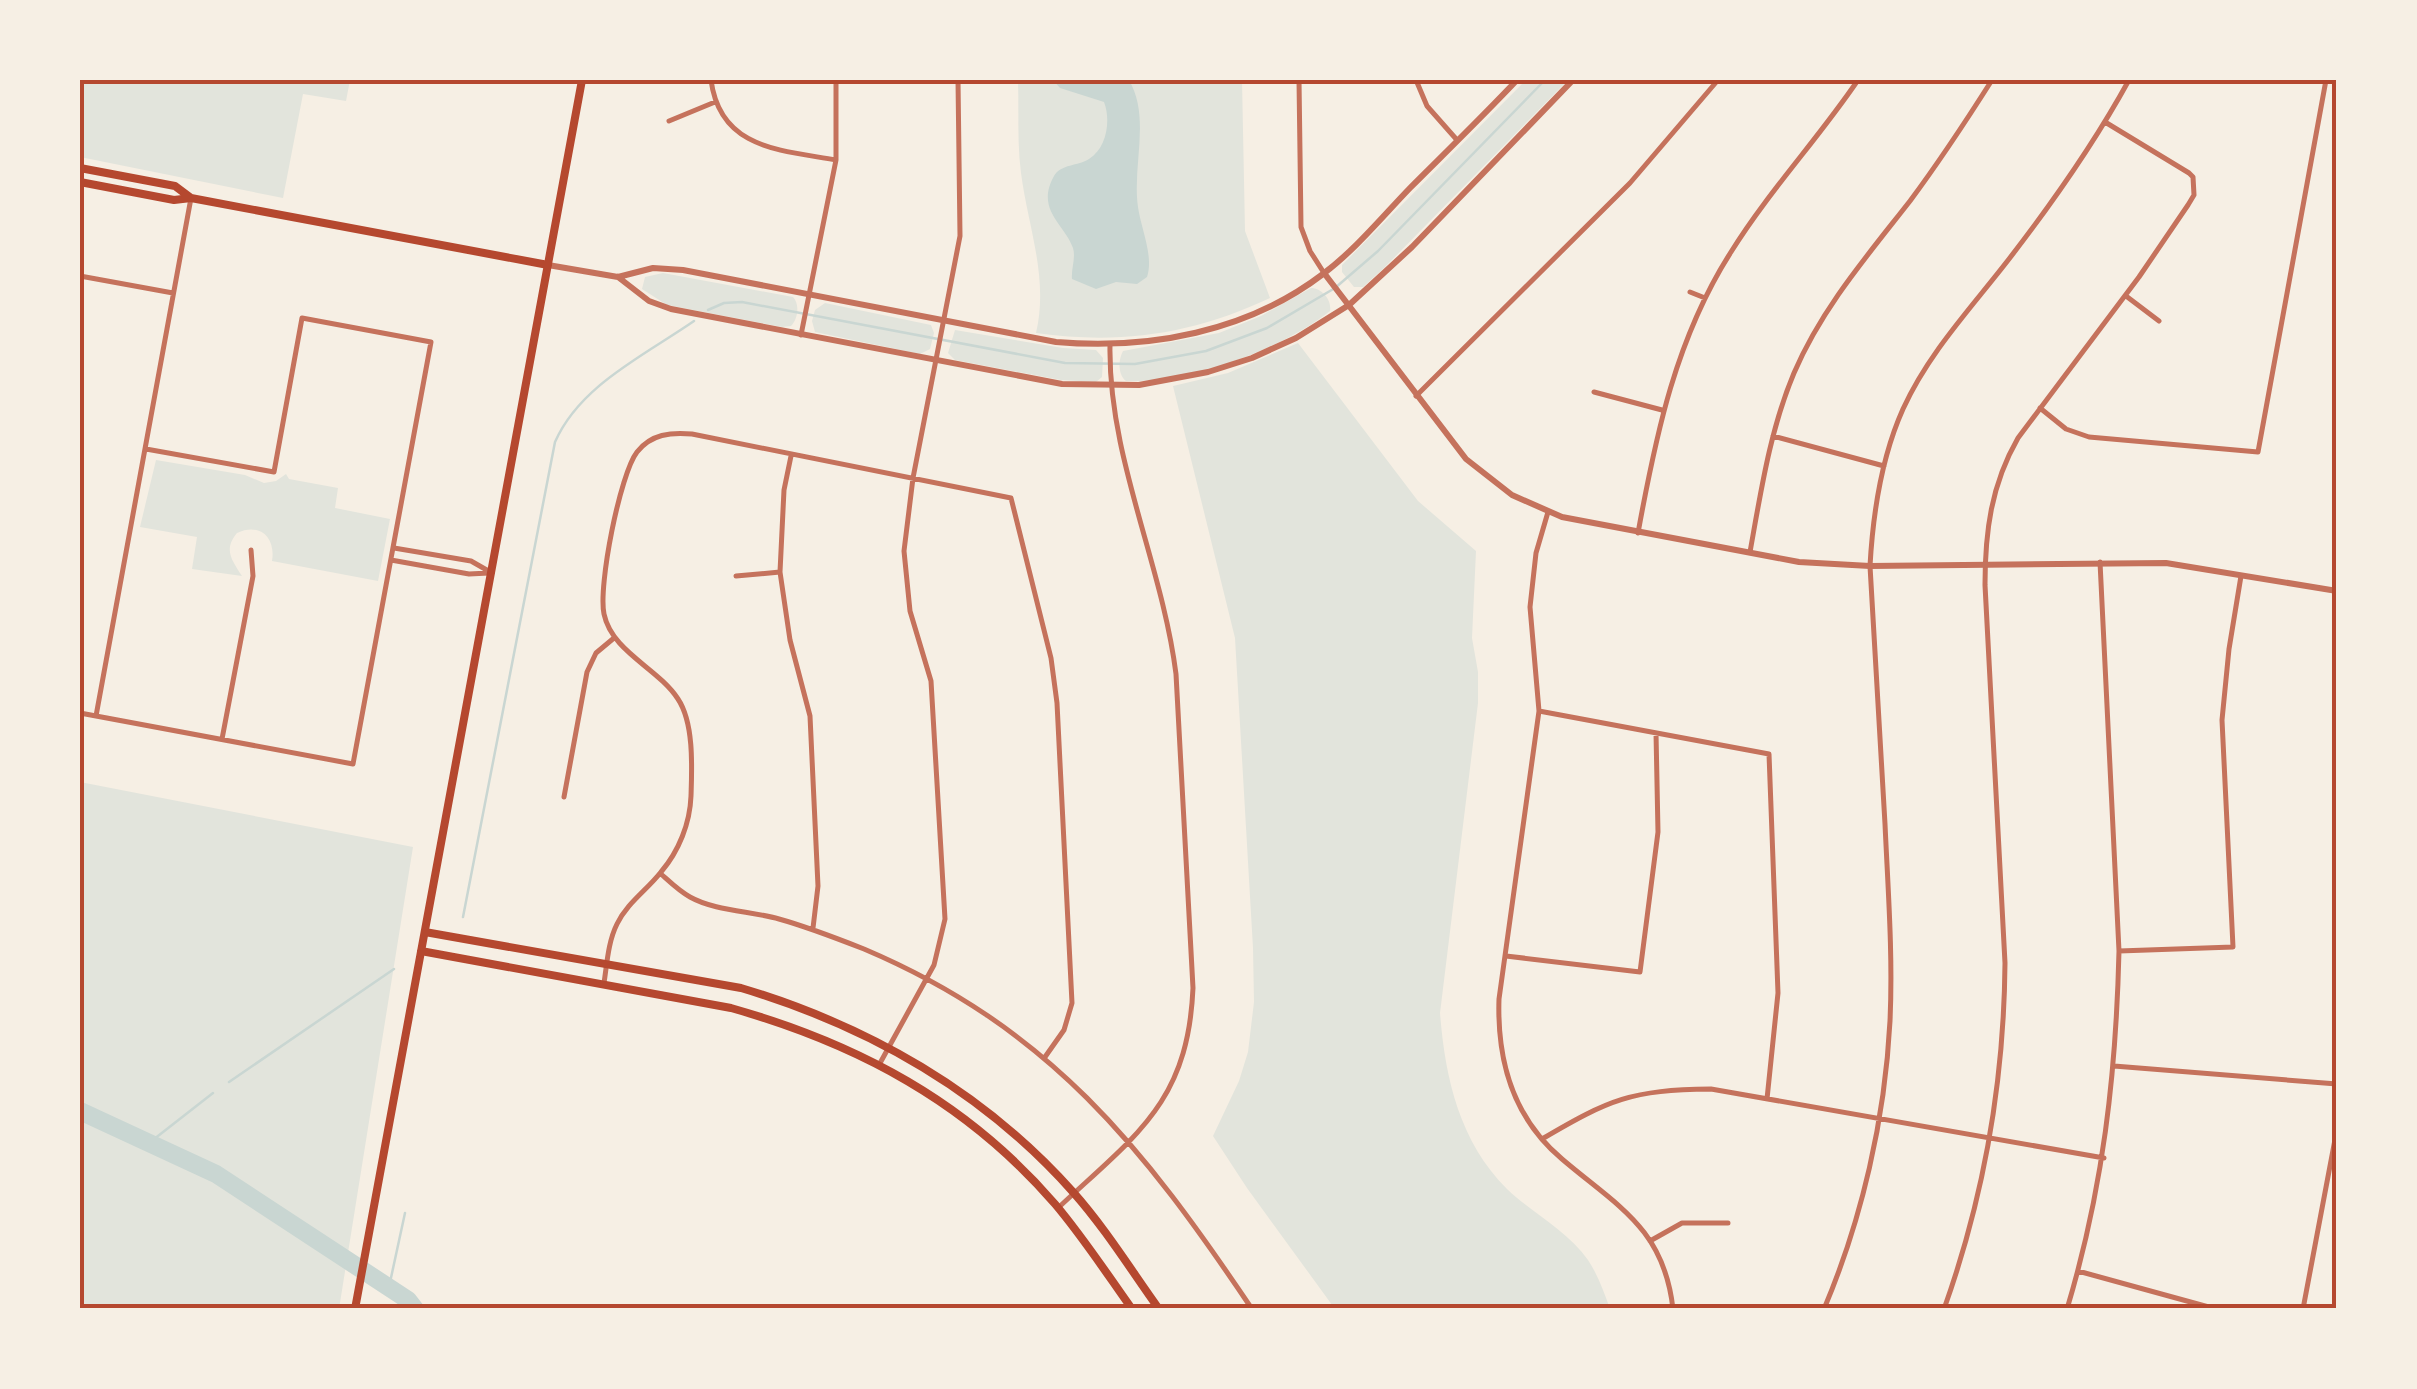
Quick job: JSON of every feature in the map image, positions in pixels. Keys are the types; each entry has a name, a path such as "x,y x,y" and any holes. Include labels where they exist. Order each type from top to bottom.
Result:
{"main road":[{"path":"356,1309 582,80"},
{"path":"80,168 176,186 192,198"},
{"path":"80,182 174,200 192,198 548,265"},
{"path":"425,932 741,988 816,1013 889,1047 956,1087 1004,1124 1074,1193 1158,1309"},
{"path":"422,951 731,1008 835,1042 945,1105 988,1138 1058,1208 1132,1309"}],"street":[{"path":"712,80 715,102 731,127 750,141 836,160"},
{"path":"800,334 836,160 836,80"},
{"path":"879,1065 939,952 945,919 931,681 910,610 905,575 906,526 913,478 962,216 958,80"},
{"path":"1299,80 1301,227 1310,251 1416,396 1481,472 1512,495 1548,512 1638,533 1799,562 1870,566 2166,563 2337,591"},
{"path":"1416,80 1428,106 1458,140"},
{"path":"618,278 666,268 1035,339 1110,345 1167,340 1220,326 1277,301 1324,273 1517,80"},
{"path":"548,265 618,278 658,306 1040,382 1110,387 1160,383 1234,365 1296,338 1348,306 1412,247 1573,80"},
{"path":"1416,396 1630,183 1718,80"},
{"path":"1638,533 1662,410 1704,298 1746,228 1858,80"},
{"path":"1750,554 1773,436 1795,370 1824,314 1930,172 1992,80"},
{"path":"1824,1309 1853,1228 1879,1120 1890,1024 1891,942 1870,566 1884,466 1902,410 1934,354 2040,218 2129,80"},
{"path":"2040,408 2066,429 2089,437 2258,452 2326,80"},
{"path":"669,121 715,102"},
{"path":"1944,1309 1977,1206 1990,1140 2004,1018 1985,564 1987,526 1996,484 2018,438 2125,296 2188,206 2195,186 2189,173 2104,122"},
{"path":"96,716 192,198"},
{"path":"80,276 173,293"},
{"path":"1690,292 1704,298"},
{"path":"2125,296 2159,322"},
{"path":"80,713 353,764 432,342 302,318 274,472 146,449"},
{"path":"1058,1208 1130,1142 1157,1110 1176,1078 1188,1045 1192,988 1173,652 1110,387 1110,345"},
{"path":"1594,392 1662,410"},
{"path":"604,983 618,921 660,874 679,844 689,815 688,730 674,694 614,637 604,617 604,577 626,472 638,450 654,437 692,434 1011,498 1051,658 1058,722 1072,1003 1064,1030 1045,1057"},
{"path":"1773,436 1884,466"},
{"path":"791,456 784,490 780,572 790,640 810,716 818,886 813,928"},
{"path":"1548,512 1536,553 1530,607 1539,711 1498,1037 1516,1100 1560,1158 1612,1196 1650,1240 1667,1278 1673,1309"},
{"path":"393,548 471,562 492,572"},
{"path":"222,739 253,576 251,550"},
{"path":"390,560 469,574 492,572"},
{"path":"2067,1309 2104,1158 2114,1066 2119,951 2100,562"},
{"path":"736,576 780,572"},
{"path":"2119,951 2233,947 2222,720 2241,574"},
{"path":"564,798 587,672 596,654 614,637"},
{"path":"2337,693 2337,766"},
{"path":"1539,711 1769,754 1778,994 1768,1099"},
{"path":"1506,956 1640,972 1658,832 1656,734"},
{"path":"660,874 694,899 813,928 926,980 996,1021 1045,1057 1130,1142 1176,1198 1252,1309"},
{"path":"2114,1066 2337,1084"},
{"path":"1542,1139 1596,1108 1630,1094 1711,1089 2104,1158"},
{"path":"2302,1309 2337,1128"},
{"path":"1650,1240 1682,1223 1728,1223"},
{"path":"2078,1271 2216,1309"}],"shaded area":[{"path":"80,80 350,80 346,101 303,94 283,198 80,157"},
{"path":"1018,80 1242,80 1245,231 1270,298 1213,320 1156,334 1097,338 1036,333 1039,272 1021,173"},
{"path":"1053,80 1129,80 1139,110 1138,207 1149,260 1147,277 1137,284 1116,282 1096,289 1072,279 1073,248 1053,216 1049,188 1061,169 1085,161 1100,148 1107,117 1104,102 1060,88"},
{"path":"1526,80 1568,80 1384,268 1363,287 1354,287 1342,272 1342,265"},
{"path":"663,273 793,297 797,307 795,320 791,326 782,327 667,305 642,289 645,277"},
{"path":"1311,288 1325,295 1330,311 1261,351 1178,376 1126,381 1121,375 1123,351 1219,333 1261,316"},
{"path":"825,303 931,325 934,333 930,349 920,354 815,332 815,310"},
{"path":"955,330 1096,350 1103,358 1102,377 1096,382 1061,380 955,360 948,353"},
{"path":"1298,343 1418,501 1476,551 1472,638 1478,703 1440,1013 1446,1061 1457,1107 1477,1150 1507,1189 1580,1250 1595,1272 1610,1309 1335,1309 1213,1136 1248,1052 1254,1002 1253,948 1235,638 1173,386 1228,373"},
{"path":"156,460 245,475 264,483 286,474 289,479 338,488 335,508 390,519 378,581 272,561 269,539 253,530 237,533 230,545 230,555 242,576 192,569 197,537 140,527"},
{"path":"80,782 413,847 339,1309 80,1309"}],"waterway":[{"path":"708,310 724,303 742,302 1065,363 1135,364 1206,351 1267,328 1335,288 1378,251 1545,80"},
{"path":"463,917 555,442 566,422 597,388 694,321"},
{"path":"229,1082 394,969"},
{"path":"149,1143 213,1093"},
{"path":"80,1111 216,1174 408,1300 415,1309"},
{"path":"389,1287 405,1213"}]}
